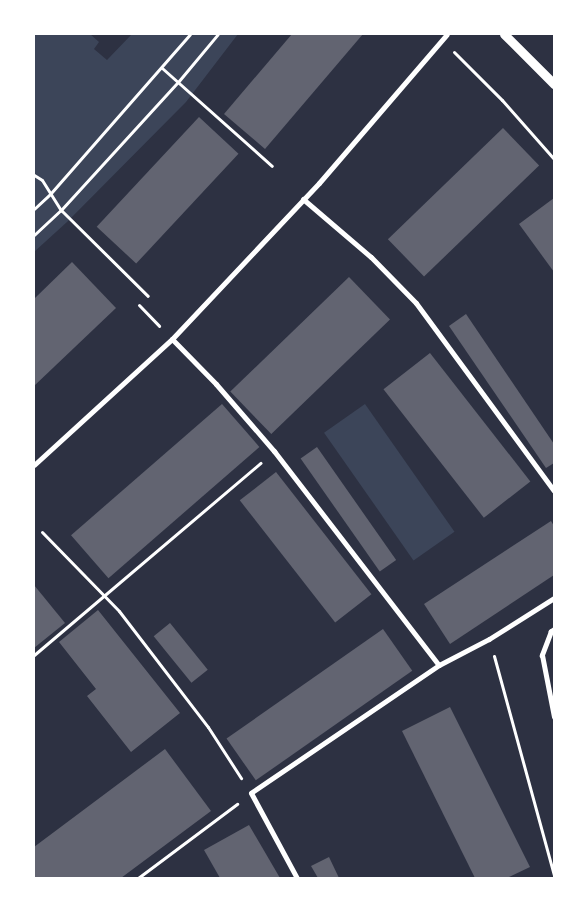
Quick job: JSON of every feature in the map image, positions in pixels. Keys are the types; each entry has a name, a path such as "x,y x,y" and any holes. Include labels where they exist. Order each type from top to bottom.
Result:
{"street":[{"path":"34,465 172,339 303,199 447,34"},
{"path":"504,34 554,84"},
{"path":"303,199 371,257 416,303 554,491"},
{"path":"172,339 216,384 274,451 439,665"},
{"path":"297,878 251,793 439,665 489,639 554,598"},
{"path":"554,629 551,631 542,655 554,717"}],"path":[{"path":"34,209 51,194 190,34"},
{"path":"34,235 62,210 178,82 218,34"},
{"path":"442,40 502,100 554,158"},
{"path":"162,68 272,166"},
{"path":"34,175 42,180 62,210 148,296"},
{"path":"139,305 172,339"},
{"path":"34,655 274,451"},
{"path":"42,532 119,611 208,727 251,793 138,878"},
{"path":"489,639 554,876"}],"shaded area":[{"path":"34,34 90,34 99,42 94,49 107,60 132,34 238,34 186,102 67,222 34,252"},
{"path":"365,404 454,532 414,560 324,433"}],"building":[{"path":"292,34 363,34 265,149 224,114"},
{"path":"199,117 238,154 136,264 97,227"},
{"path":"503,128 539,165 424,277 388,239"},
{"path":"554,198 554,272 519,224"},
{"path":"72,262 116,308 34,386 34,299"},
{"path":"349,277 390,319 271,434 230,392"},
{"path":"466,314 554,444 554,463 546,468 449,326"},
{"path":"430,353 530,481 484,518 384,389"},
{"path":"222,404 259,447 108,578 71,535"},
{"path":"317,447 396,560 380,572 301,458"},
{"path":"276,472 371,594 335,622 240,500"},
{"path":"551,521 554,526 554,575 450,644 424,604"},
{"path":"34,585 65,623 34,648"},
{"path":"98,610 180,713 131,752 87,696 96,689 59,642"},
{"path":"170,623 208,670 191,683 154,636"},
{"path":"383,629 412,671 256,780 227,739"},
{"path":"450,707 530,867 507,878 475,878 402,731"},
{"path":"165,749 211,811 121,878 34,878 34,847"},
{"path":"249,825 280,878 220,878 204,850"},
{"path":"329,857 339,878 318,878 311,866"}]}
